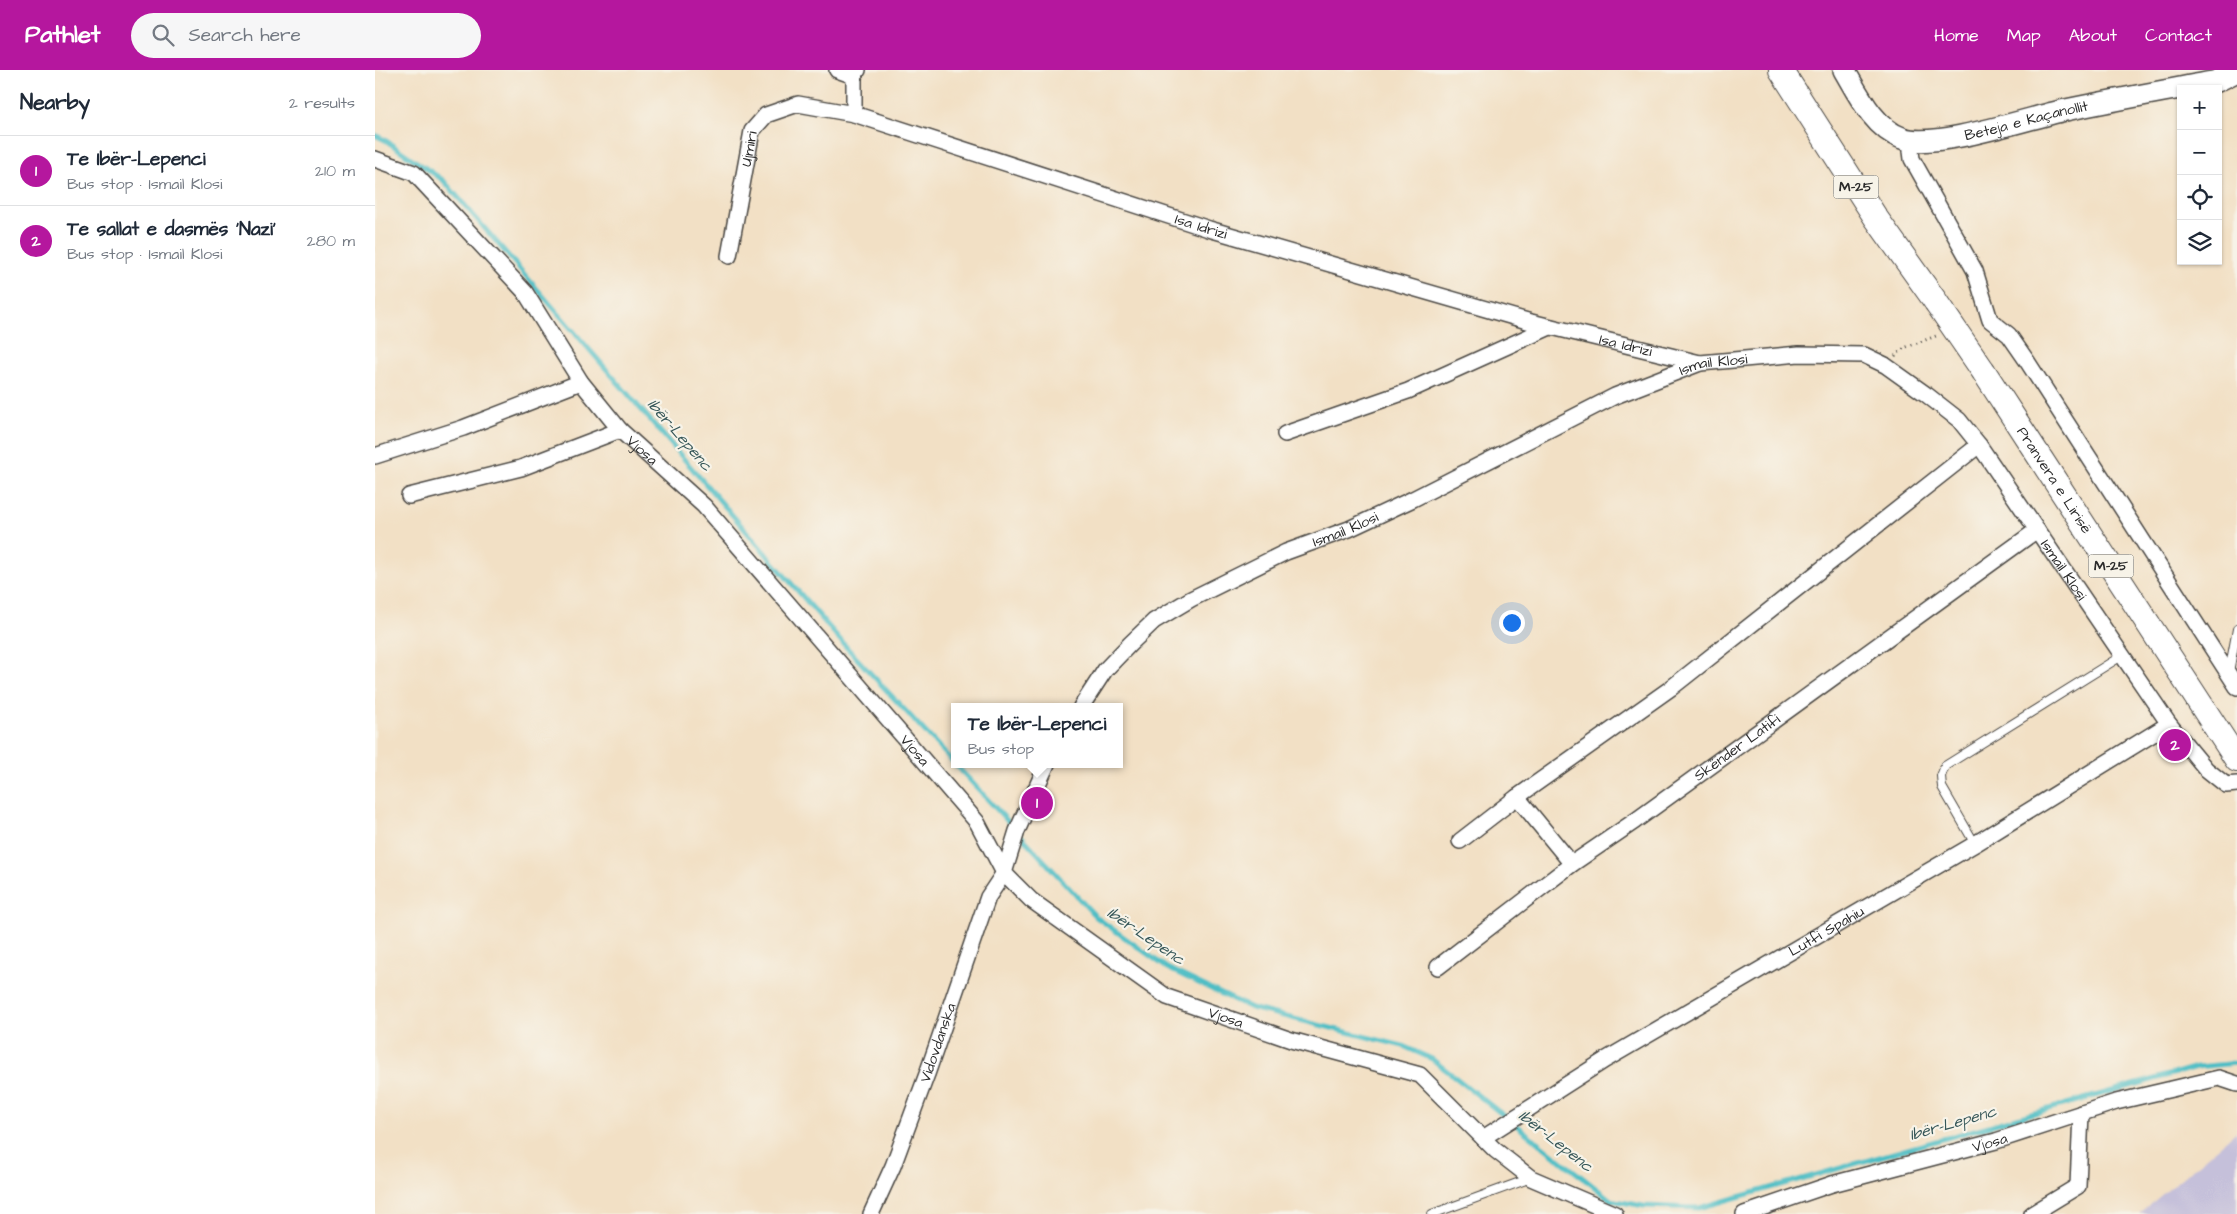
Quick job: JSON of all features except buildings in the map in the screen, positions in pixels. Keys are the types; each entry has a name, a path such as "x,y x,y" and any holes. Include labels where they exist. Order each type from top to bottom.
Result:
{"main road":[{"name":"Pranvera e Lirisë","path":"1781,70 1876,218 1984,372 2237,760"},
{"name":"Pranvera e Lirisë","path":"1792,70 1834,134 1936,302"}],"street":[{"path":"837,70 856,73 854,114"},
{"name":"Beteja e Kaçanollit","path":"1844,70 1865,105 1885,128 1900,138 1914,141 1961,135 2237,71"},
{"name":"Ujmiri","path":"729,256 752,131 766,115 798,104 854,114"},
{"name":"Isa Idrizi","path":"854,114 1209,229 1550,327 1700,363"},
{"path":"1914,141 1911,151 1912,158 1975,271 1989,320 2009,335 2027,361 2234,676"},
{"name":"Vjosa","path":"375,159 414,173 525,292 581,382 620,430 704,506 977,822 1004,873 1031,900 1167,997 1291,1040 1420,1075 1495,1150 1531,1178 1615,1214"},
{"path":"1285,434 1408,391 1550,327"},
{"name":"Ismail Klosi","path":"1084,703 1105,670 1130,644 1154,621 1191,599 1286,552 1349,529 1413,499 1615,396 1700,363 1799,354 1864,355 1885,365 1959,420 1979,445 2169,724 2206,768 2226,785 2237,784"},
{"path":"375,456 463,428 581,382"},
{"path":"409,496 521,468 620,430"},
{"path":"1460,841 1517,797 1671,688 1979,445"},
{"name":"Skënder Latifi","path":"1438,967 1572,864 1635,821 2037,530"},
{"name":"Lutfi Spahiu","path":"1483,1138 1605,1060 1975,844 2169,724"},
{"path":"1004,873 1017,832 1045,768"},
{"path":"1517,797 1572,864"},
{"name":"Vidovdanska","path":"871,1214 893,1166 927,1074 985,905 1004,873"},
{"name":"Vjosa","path":"1744,1214 1832,1184 1996,1141 2116,1102 2219,1078 2237,1084"},
{"path":"2032,1214 2078,1186 2081,1113"}],"lane":[{"path":"2234,676 2237,629"},
{"path":"1975,844 1942,788 1941,776 1945,766 2123,655"},
{"path":"1431,1214 1531,1178"}],"shaded area":[{"path":"2237,1131 2237,1214 2139,1214"}],"waterway":[{"name":"Ibër-Lepenc","path":"375,135 443,180 848,649 951,760"},
{"name":"Ibër-Lepenc","path":"959,768 1096,917 1167,968 1251,1008 1403,1046 1432,1059 1611,1200 1644,1206 1699,1208 2197,1067 2237,1063"}],"place":[{"name":"Te sallat e dasmës 'Nazi'","path":"2175,745"},
{"name":"Te Ibër-Lepenci","path":"1037,803"}]}
